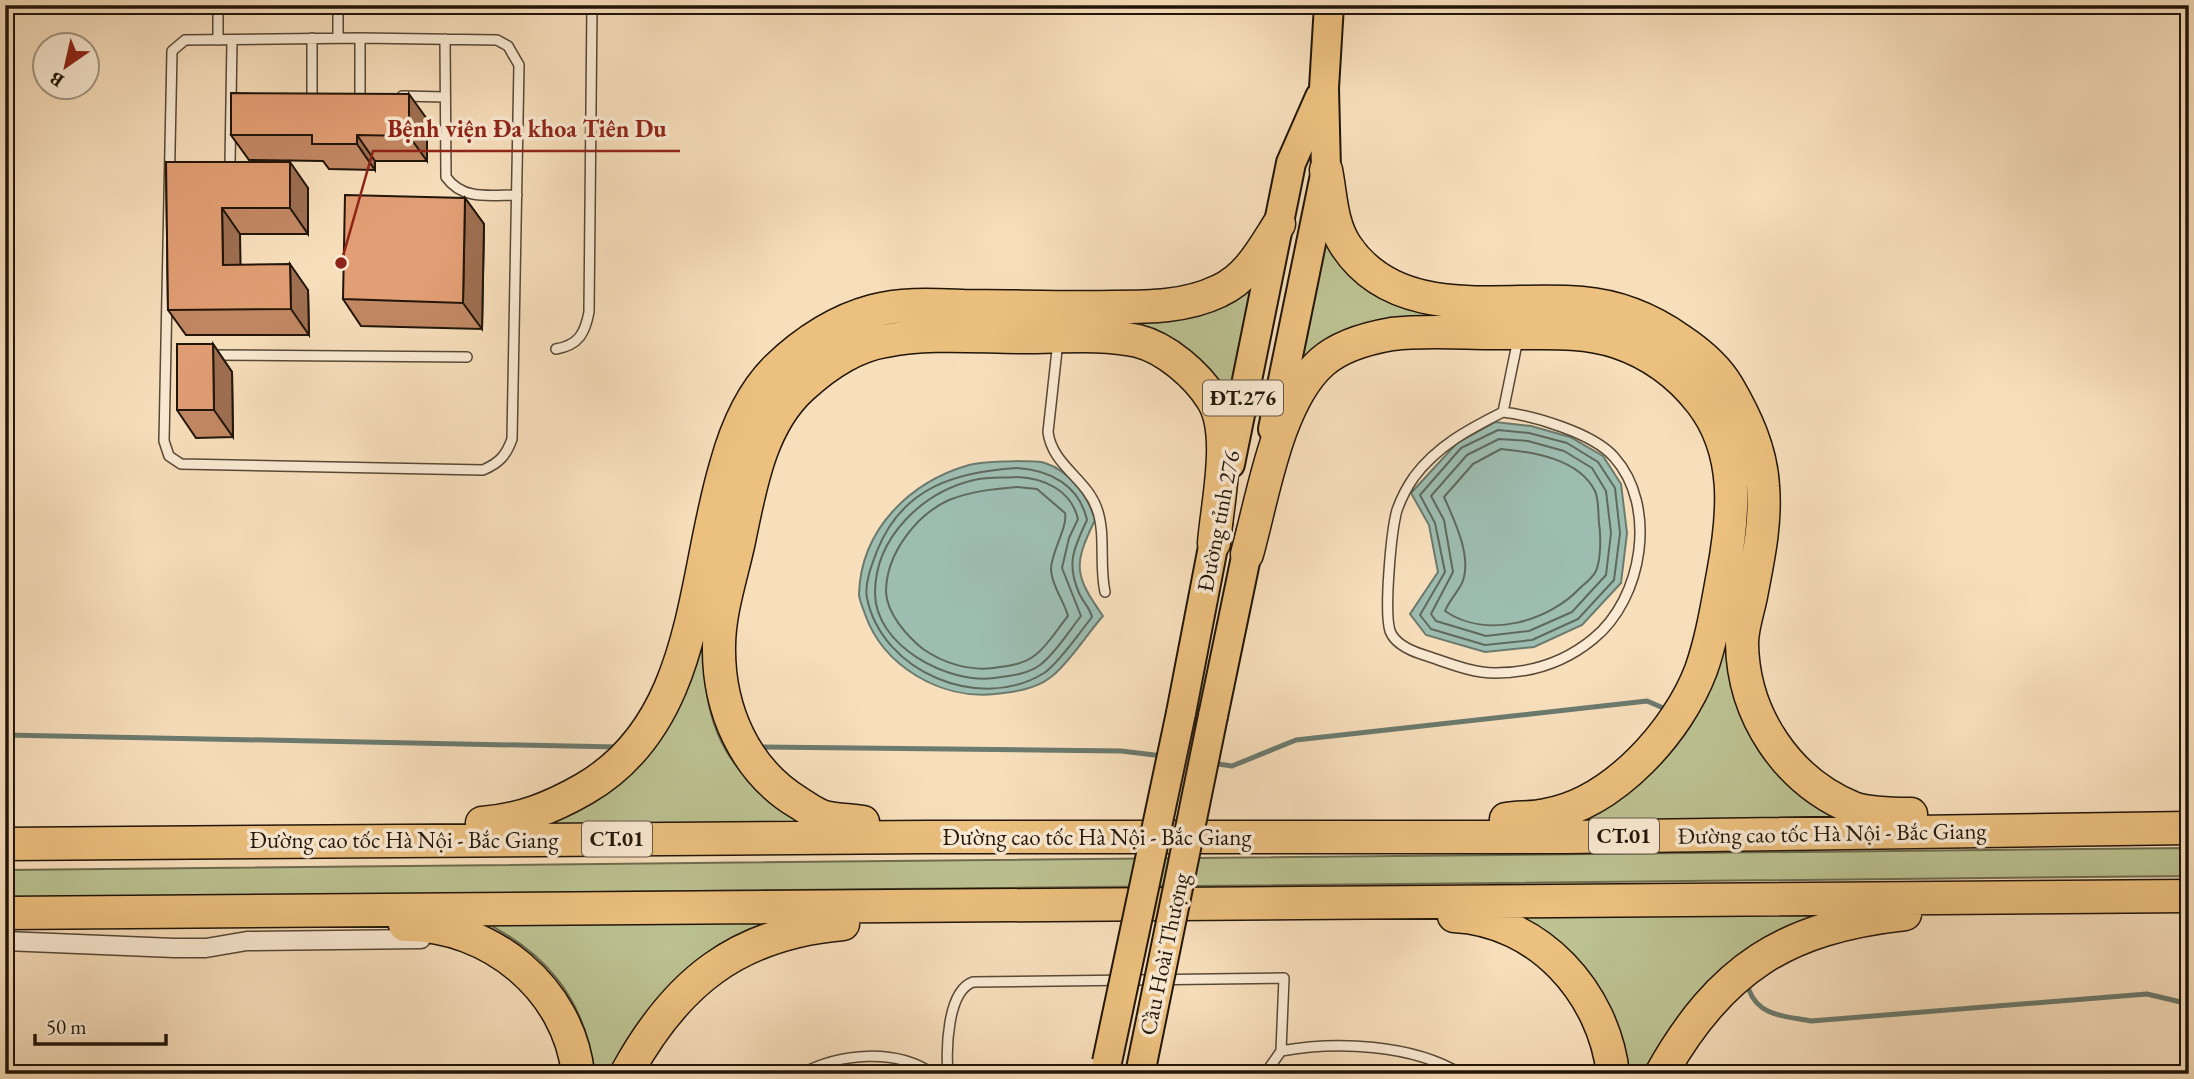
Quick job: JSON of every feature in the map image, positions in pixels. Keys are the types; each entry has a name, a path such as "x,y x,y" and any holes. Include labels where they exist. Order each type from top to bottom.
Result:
{"highway":[{"path":"1326,170 1334,219 1346,246 1369,271 1398,290 1434,300 1583,303 1628,312 1664,329 1699,353 1727,384 1760,457 1763,486 1763,534 1742,640 1745,677 1758,719 1782,756 1815,788 1856,809 1896,814 2189,811"},
{"path":"175,842 260,826 473,824 515,821 563,802 600,780 634,750 657,715 677,675 689,635 720,484 733,440 753,400 773,372 803,344 873,311 917,305 1115,307 1180,304 1221,291 1250,269 1279,224"},
{"path":"1247,554 1280,438 1295,398 1322,362 1358,342 1392,334 1579,335 1615,341 1648,355 1675,375 1701,402 1719,431 1729,462 1732,527 1712,632 1701,670 1670,729 1646,757 1613,783 1580,803 1548,815 1308,837"},
{"path":"1059,839 926,822 868,822 821,816 780,792 751,761 730,720 720,683 719,642 750,489 761,451 799,390 831,363 882,341 921,337 1058,337 1140,342 1166,354 1193,377 1213,400 1224,426 1214,543"},
{"name":"Đường cao tốc Hà Nội - Bắc Giang","path":"5,844 928,837 1567,837 2189,828"},
{"path":"5,913 2189,896"},
{"path":"626,1074 650,1031 684,990 720,960 756,944 804,927 1072,903"},
{"path":"1261,904 1350,913 1461,916 1515,932 1542,948 1584,990 1606,1035 1613,1074"},
{"path":"1661,1074 1690,1025 1724,986 1754,962 1817,933 1904,914 2027,906 2189,907"},
{"path":"5,929 177,927 282,911 382,925 418,925 457,933 498,950 534,978 560,1011 576,1059 578,1074"}],"main road":[{"name":"Đường tỉnh 276","path":"1213,716 1326,170 1324,88 1329,5"},
{"name":"Đường tỉnh 276","path":"1181,713 1292,163 1324,88"},
{"name":"Cầu Hoài Thượng","path":"1105,1068 1181,713"},
{"name":"Cầu Hoài Thượng","path":"1140,1071 1213,716"}],"street":[{"path":"5,942 206,948 247,941 412,938 446,942 496,961 539,1002 554,1025 568,1074"}],"lane":[{"path":"218,5 218,40"},
{"path":"338,5 338,38"},
{"path":"556,349 569,347 580,339 589,312 592,5"},
{"path":"312,38 312,95"},
{"path":"360,38 360,96"},
{"path":"445,39 446,177 451,184 471,195 517,195"},
{"path":"185,40 232,40 498,40 516,55 519,65 512,439 507,454 497,464 483,470 181,464 169,456 164,441 172,51 185,40"},
{"path":"230,164 232,40"},
{"path":"231,94 244,94"},
{"path":"298,95 324,95"},
{"path":"348,96 372,96"},
{"path":"397,96 445,97"},
{"path":"1503,412 1535,419 1580,435 1613,455 1634,491 1642,528 1637,566 1630,584 1595,637 1550,665 1493,674 1430,657 1404,646 1391,632 1387,607 1397,510 1404,493 1447,443 1503,412 1519,334"},
{"path":"1058,337 1048,432 1050,446 1085,488 1097,509 1105,592"},
{"path":"165,355 179,355"},
{"path":"193,355 467,357"},
{"path":"947,1074 948,1041 956,997 966,984 973,982 1284,978 1281,1051 1265,1074"},
{"path":"1281,1051 1333,1046 1370,1049 1442,1062 1461,1074"},
{"path":"801,1074 837,1060 864,1056 919,1064 933,1074"}],"green space":[{"path":"1322,234 1441,314 1414,319 1294,374"},
{"path":"1258,281 1234,420 1104,321"},
{"path":"1728,633 1734,679 1853,826 1551,830 1574,819"},
{"path":"702,635 707,694 713,719 732,760 761,791 821,828 514,830 572,813 597,798 639,761 671,715 694,663"},
{"path":"2189,848 2189,876 5,898 5,870"},
{"path":"1861,913 1809,927 1648,1074 1621,1074 1618,1045 1497,915"},
{"path":"783,916 706,963 660,999 624,1045 611,1074 595,1074 582,1022 557,979 522,945 476,918"}],"water":[{"path":"1495,422 1531,426 1570,437 1603,456 1621,484 1627,533 1621,583 1582,625 1534,647 1485,652 1426,635 1410,614 1438,572 1429,525 1411,493 1457,443"},
{"path":"1042,462 1054,467 1070,478 1088,502 1095,520 1083,548 1080,569 1086,590 1103,616 1065,664 1051,677 1032,687 995,694 975,694 935,685 900,664 874,633 859,594 862,570 869,549 879,529 893,512 927,483 969,465"}],"building":[{"path":"231,93 409,94 409,136 357,135 357,144 312,144 312,135 231,135"},
{"path":"166,162 290,162 290,208 222,208 223,265 290,264 291,309 168,310"},
{"path":"345,195 465,198 463,303 343,299"},
{"path":"177,344 213,344 214,410 177,410"}],"waterway":[{"path":"1211,763 1232,766 1296,740 1647,701 1668,710"},
{"path":"5,735 618,747"},
{"path":"757,747 1121,751 1163,756"},
{"path":"1749,990 1759,1006 1766,1010 1811,1021 2147,994 2189,1004"}],"place":[{"name":"Bệnh viện Đa khoa Tiên Du","path":"341,263"}]}
